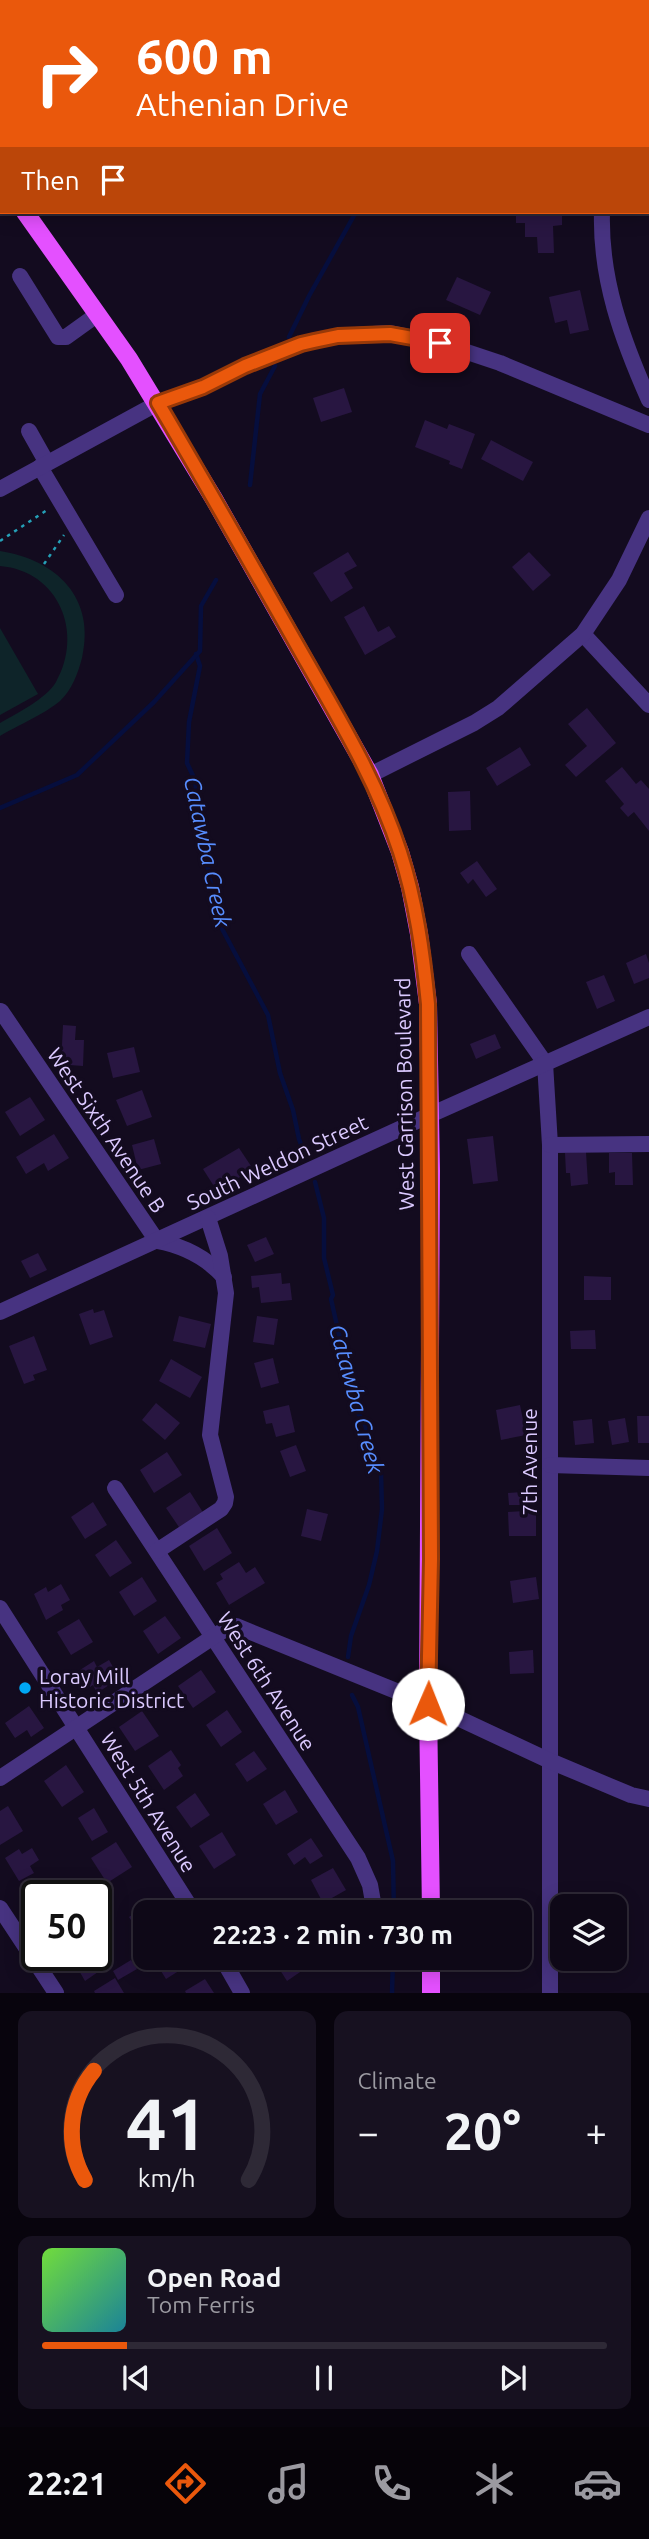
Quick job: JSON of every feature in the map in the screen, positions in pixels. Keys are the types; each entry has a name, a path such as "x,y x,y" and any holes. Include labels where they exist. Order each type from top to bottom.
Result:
{"main road":[{"name":"West Garrison Boulevard","path":"25,214 99,314 158,403 370,775 400,852 419,934 428,1004 431,1559 428,1704 431,1900"},
{"path":"431,1970 431,1993"}],"street":[{"path":"602,214 601,237 608,288 621,331 649,400"},
{"path":"20,276 58,337 66,337 99,314"},
{"path":"0,488 158,403 203,387 245,366 301,344 338,336 390,334 440,343 500,363 649,425"},
{"path":"29,430 61,502 116,595"},
{"path":"370,775 474,723 528,685 583,634 619,580 649,518"},
{"path":"583,634 649,705"},
{"path":"470,954 545,1063"},
{"name":"West Sixth Avenue B","path":"1,1011 157,1241 197,1255 225,1279"},
{"name":"South Weldon Street","path":"1,1311 649,1017"},
{"name":"7th Avenue","path":"545,1063 550,1145 550,1993"},
{"path":"550,1145 649,1144"},
{"path":"157,1551 221,1509 226,1497 210,1435 226,1311 225,1279 208,1218"},
{"path":"550,1465 649,1468"},
{"name":"West 6th Avenue","path":"115,1488 358,1858 372,1900"},
{"name":"West 5th Avenue","path":"0,1608 186,1900"},
{"path":"0,1778 229,1627 244,1627 428,1704 550,1761 631,1795 649,1799"},
{"path":"0,1908 56,1993"},
{"path":"229,1970 242,1993"}],"path":[{"path":"0,541 61,502"},
{"path":"44,564 72,522"}],"green space":[{"path":"0,551 39,563 68,585 83,617 85,637 79,670 64,697 47,710 0,736 0,723 31,705 52,688 64,663 67,644 66,625 61,608 51,592 38,579 20,570 0,566"},
{"path":"0,628 38,694 0,715"}],"building":[{"path":"516,214 562,214 562,225 553,226 554,253 538,253 537,237 525,237 525,223 516,223"},
{"path":"457,277 491,292 480,315 446,300"},
{"path":"580,290 589,330 570,334 567,320 555,323 549,297"},
{"path":"344,388 352,412 321,422 313,398"},
{"path":"425,420 447,429 449,424 475,434 462,469 449,464 450,461 415,447"},
{"path":"491,440 533,462 523,481 481,459"},
{"path":"348,552 357,566 344,573 353,588 331,602 313,573"},
{"path":"529,552 551,575 533,591 512,567"},
{"path":"364,606 378,632 389,626 396,637 365,655 344,617"},
{"path":"587,708 616,743 576,777 565,765 587,746 568,724"},
{"path":"520,747 531,765 497,786 486,768"},
{"path":"622,767 636,784 641,780 649,789 649,831 634,812 628,817 620,808 624,804 605,781"},
{"path":"470,791 471,830 449,831 448,792"},
{"path":"477,861 497,889 486,897 473,879 468,884 460,873"},
{"path":"646,954 649,978 634,984 626,963"},
{"path":"604,975 615,1001 597,1009 586,982"},
{"path":"63,1025 76,1026 75,1040 84,1040 83,1066 56,1064 57,1044 62,1045"},
{"path":"495,1034 501,1048 476,1059 470,1044"},
{"path":"134,1047 140,1072 113,1078 107,1053"},
{"path":"142,1090 152,1117 127,1126 116,1100"},
{"path":"30,1097 45,1120 20,1136 5,1112"},
{"path":"54,1134 69,1158 48,1171 44,1163 26,1174 16,1157"},
{"path":"493,1136 498,1181 473,1184 467,1139"},
{"path":"154,1139 161,1164 138,1170 132,1145"},
{"path":"239,1148 253,1169 217,1191 203,1169"},
{"path":"586,1152 588,1184 571,1186 570,1173 566,1173 565,1153"},
{"path":"609,1153 632,1153 633,1185 615,1185 615,1172 609,1173"},
{"path":"266,1237 274,1254 255,1262 247,1245"},
{"path":"38,1253 47,1270 30,1278 21,1261"},
{"path":"281,1273 282,1284 290,1283 292,1300 261,1303 259,1287 252,1288 251,1276"},
{"path":"584,1276 611,1277 611,1300 584,1300"},
{"path":"93,1309 94,1313 104,1310 113,1337 90,1345 79,1314"},
{"path":"179,1316 211,1324 205,1348 173,1341"},
{"path":"257,1316 278,1319 274,1345 253,1342"},
{"path":"595,1330 596,1349 571,1349 570,1331"},
{"path":"34,1336 47,1370 33,1375 35,1380 24,1384 9,1346"},
{"path":"273,1358 279,1383 261,1388 254,1363"},
{"path":"171,1359 202,1377 190,1398 159,1381"},
{"path":"156,1403 180,1423 165,1440 142,1420"},
{"path":"289,1405 295,1432 276,1437 272,1423 266,1424 263,1411"},
{"path":"520,1405 526,1435 501,1440 496,1410"},
{"path":"637,1416 649,1416 649,1443 638,1443"},
{"path":"625,1418 629,1442 612,1445 608,1421"},
{"path":"592,1419 594,1443 575,1445 573,1421"},
{"path":"296,1445 306,1471 290,1477 280,1451"},
{"path":"167,1452 182,1475 154,1493 140,1470"},
{"path":"190,1492 204,1514 181,1530 166,1508"},
{"path":"522,1492 523,1505 509,1505 508,1493"},
{"path":"93,1502 107,1525 85,1539 71,1517"},
{"path":"524,1508 536,1508 536,1536 509,1536 508,1512 524,1511"},
{"path":"307,1509 328,1514 321,1541 301,1536"},
{"path":"217,1528 232,1553 204,1571 189,1546"},
{"path":"116,1540 132,1563 110,1577 95,1555"},
{"path":"239,1562 246,1573 255,1567 265,1583 229,1605 216,1583 223,1579 220,1574"},
{"path":"142,1577 157,1601 134,1616 119,1592"},
{"path":"536,1577 539,1599 513,1603 510,1581"},
{"path":"61,1584 70,1600 61,1605 63,1610 46,1620 34,1594 46,1587 48,1592"},
{"path":"165,1616 181,1638 158,1654 143,1631"},
{"path":"79,1619 93,1642 71,1655 57,1632"},
{"path":"533,1650 534,1673 510,1674 509,1652"},
{"path":"109,1660 116,1672 105,1679 109,1685 97,1693 80,1670 94,1661 97,1667"},
{"path":"201,1670 216,1692 193,1708 178,1686"},
{"path":"29,1706 44,1728 31,1737 27,1730 15,1738 5,1723"},
{"path":"227,1710 242,1732 221,1747 206,1725"},
{"path":"142,1711 159,1736 135,1751 119,1727"},
{"path":"171,1750 181,1765 178,1768 183,1776 164,1790 148,1766"},
{"path":"254,1751 267,1769 247,1782 235,1764"},
{"path":"66,1765 84,1792 62,1807 44,1781"},
{"path":"285,1790 298,1812 276,1825 263,1804"},
{"path":"195,1793 210,1815 191,1828 176,1807"},
{"path":"8,1806 23,1831 0,1845 0,1811"},
{"path":"94,1808 108,1832 92,1841 78,1818"},
{"path":"222,1832 236,1855 214,1869 199,1846"},
{"path":"311,1838 323,1856 310,1864 305,1857 294,1865 287,1854"},
{"path":"116,1842 132,1867 112,1880 105,1880 91,1858"},
{"path":"32,1848 39,1860 30,1866 34,1873 19,1881 5,1858 19,1849 22,1854"},
{"path":"333,1868 346,1890 328,1900 321,1900 311,1880"},
{"path":"131,1960 135,1970 118,1980 113,1971"},
{"path":"160,1970 180,1970 166,1979"},
{"path":"280,1970 303,1970 287,1981"},
{"path":"79,1971 98,1971 98,1972 85,1981"},
{"path":"115,1978 124,1993 95,1993 94,1991"},
{"path":"205,1979 214,1993 186,1993 185,1991"}],"waterway":[{"name":"Catawba Creek","path":"289,337 355,214"},
{"name":"Catawba Creek","path":"250,485 260,394 275,366"},
{"path":"0,808 77,775 154,702 200,651 201,606 216,580"},
{"name":"Catawba Creek","path":"196,654 200,666 189,722 187,763 195,780 211,885 220,925 268,1015 280,1073 306,1158"},
{"name":"Catawba Creek","path":"315,1182 324,1218 324,1258 340,1339 354,1371 354,1396 358,1413 364,1422 381,1473 382,1509 377,1551 369,1585 351,1636 348,1657"},
{"name":"Catawba Creek","path":"352,1695 358,1707 393,1861 394,1900"},
{"name":"Catawba Creek","path":"392,1993 393,1970"}],"place":[{"name":"Loray Mill Historic District","path":"25,1688"}],"route":[{"path":"428,1704 431,1559 428,1004 410,887 385,811 355,746 158,403 203,387 245,366 314,341 338,336 390,334 440,343"}]}
